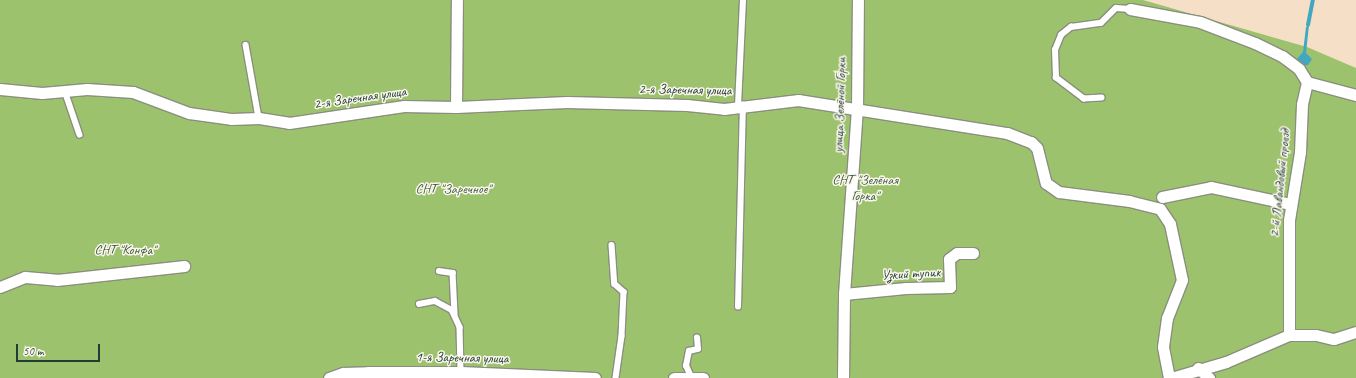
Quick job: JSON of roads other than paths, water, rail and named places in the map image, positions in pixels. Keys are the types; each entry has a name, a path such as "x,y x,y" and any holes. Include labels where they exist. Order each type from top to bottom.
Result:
{"street":[{"path":"456,107 457,0"},
{"name":"улица Зелёной Горки","path":"843,378 844,294 857,109 858,0"},
{"path":"1130,9 1200,22 1255,43 1282,56 1299,69 1307,82 1356,95"},
{"name":"2-й Лавандовый проезд","path":"1289,335 1290,204 1300,152 1302,104 1307,82"},
{"name":"2-я Заречная улица","path":"0,89 42,93 87,89 133,92 189,113 231,119 259,118 289,123 404,106 456,107 567,102 686,105 724,109 741,106 777,105 798,100 1007,133 1031,142 1037,148 1046,183 1059,192 1129,201 1161,203"},
{"path":"1290,204 1211,187 1161,203 1170,224 1182,280 1167,318 1163,347 1170,378 1198,368 1226,362 1289,335 1316,335 1334,339 1356,332"},
{"name":"Узкий тупик","path":"844,294 906,288 950,287 949,259 957,253 973,252"},
{"path":"0,287 25,277 57,280 184,266"},
{"path":"1198,368 1209,378"},
{"name":"1-я Заречная улица","path":"329,378 343,373 368,372 461,372 595,378"},
{"path":"674,378 703,378"}],"lane":[{"path":"738,307 743,0"},
{"path":"1102,98 1084,99 1056,78 1055,50 1061,35 1071,27 1101,23 1116,8 1130,9"},
{"path":"246,45 259,118"},
{"path":"65,91 80,135"},
{"path":"612,245 615,284 624,292 622,336 616,378"},
{"path":"439,271 452,273 455,316"},
{"path":"419,304 435,301 452,310 460,327 461,372"},
{"path":"691,378 686,366 690,351 698,348 697,338"}],"water":[{"path":"1309,25 1306,53 1312,59 1308,65 1298,66 1296,60 1303,52 1306,27"}],"waterway":[{"path":"1308,25 1313,0"}],"park label":[{"name":"СНТ \"Зелёная Горка\"","path":"865,188"},
{"name":"СНТ \"Заречное\"","path":"453,189"},
{"name":"СНТ \"Конфа\"","path":"125,250"}]}
